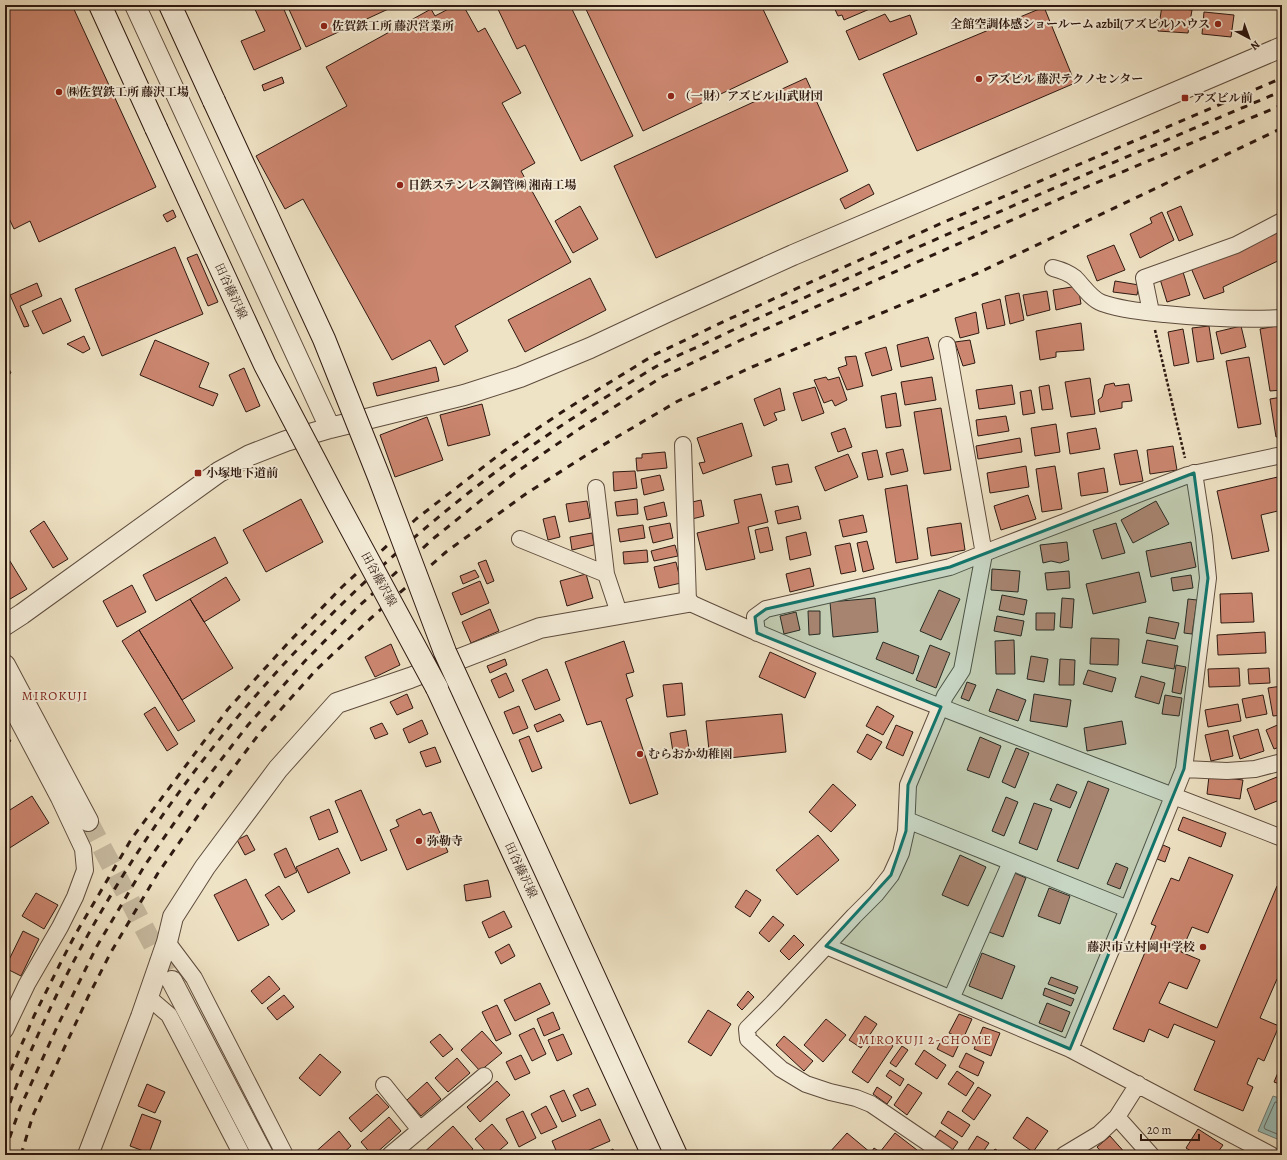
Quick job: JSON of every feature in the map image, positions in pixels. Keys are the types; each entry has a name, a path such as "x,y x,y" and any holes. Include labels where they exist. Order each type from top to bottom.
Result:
{"main road":[{"name":"田谷藤沢線","path":"100,5 265,365 437,688 653,1155"},
{"name":"田谷藤沢線","path":"170,5 324,339 379,477 444,652 676,1155"}],"street":[{"path":"136,5 330,428"},
{"path":"5,625 29,610 219,472 257,452 286,441 330,428 464,395 520,377 590,348 793,255 1282,47"},
{"path":"1151,312 1144,278 1236,246 1282,221"},
{"path":"1053,268 1064,271 1074,277 1100,302 1113,306 1151,312 1214,318 1282,318"},
{"path":"946,1155 871,1104 856,1098 830,1092 806,1084 781,1069 748,1039 747,1029 876,894 892,875 902,853 906,831 908,785 945,696 962,670 984,554 947,345"},
{"path":"683,445 688,602"},
{"path":"757,633 754,616 766,609 950,567 1191,474 1282,455"},
{"path":"1070,1049 1184,769 1208,578 1204,536 1191,474"},
{"path":"596,488 606,574 619,613"},
{"path":"520,539 606,574"},
{"path":"88,1155 148,997 167,942 173,917 205,867 278,769 338,704 540,628 688,602 757,633 941,707 1174,795 1282,838"},
{"path":"5,665 88,821"},
{"path":"5,696 60,798 83,848 85,870 69,909 27,984 5,1030"},
{"path":"1184,769 1227,771 1255,769 1282,762"},
{"path":"907,820 1128,909"},
{"path":"951,999 1011,862"},
{"path":"167,942 194,978 285,1155"},
{"path":"826,946 1070,1049 1138,1084 1247,1150 1271,1155"},
{"path":"172,981 263,1155"},
{"path":"148,997 169,1015 242,1155"},
{"path":"390,1155 484,1076"},
{"path":"1064,1155 1099,1134 1117,1117 1138,1084"},
{"path":"384,1085 420,1130"},
{"path":"1117,1117 1152,1155"}],"path":[{"path":"1151,312 1191,474"}],"highlighted area":[{"path":"1194,473 1208,578 1184,769 1070,1049 826,946 891,875 906,831 908,785 941,707 757,633 755,617 766,609 950,567"}],"water":[{"path":"1273,1096 1282,1099 1282,1141 1258,1131"}],"building":[{"name":"㈱佐賀鉄工所 藤沢工場","path":"5,5 72,5 156,187 39,242 30,221 14,229 5,210"},
{"path":"253,5 282,5 301,49 254,70 241,41 265,31"},
{"name":"佐賀鉄工所 藤沢営業所","path":"287,5 397,5 306,47"},
{"name":"日鉄ステンレス鋼管㈱ 湘南工場","path":"456,5 463,5 478,32 485,28 521,93 502,103 535,163 521,171 571,262 455,326 468,351 444,365 430,340 392,360 303,199 285,209 256,156 347,106 326,67 431,9 435,16"},
{"path":"496,5 570,5 633,136 581,161 525,45 517,49"},
{"name":"（一財）アズビル山武財団","path":"584,5 761,5 788,62 643,131"},
{"path":"833,5 879,5 844,20 842,15 838,16"},
{"path":"1162,6 1192,10 1188,33 1158,31"},
{"name":"アズビル 藤沢テクノセンター","path":"1044,7 1075,83 917,151 883,74"},
{"name":"全館空調体感ショールーム azbil(アズビル)ハウス","path":"1204,12 1234,15 1231,37 1202,34"},
{"path":"885,14 890,22 910,15 917,34 859,60 846,31"},
{"path":"282,77 284,83 264,91 262,85"},
{"path":"806,78 848,171 656,258 614,166"},
{"path":"869,184 874,194 845,209 840,199"},
{"path":"580,206 598,239 573,253 555,221"},
{"path":"1181,206 1193,235 1179,241 1167,212"},
{"path":"173,210 176,217 167,222 163,215"},
{"path":"1162,212 1174,240 1140,258 1130,234 1152,223 1150,218"},
{"path":"1282,228 1282,259 1223,287 1224,292 1204,299 1191,268"},
{"path":"1114,245 1125,270 1097,281 1087,256"},
{"path":"175,247 203,314 102,356 75,289"},
{"path":"197,254 218,302 208,306 187,258"},
{"path":"1183,272 1190,295 1167,302 1160,279"},
{"path":"590,278 606,310 525,352 508,320"},
{"path":"1115,281 1139,285 1137,295 1113,292"},
{"path":"37,283 42,296 20,306 29,326 24,327 10,295"},
{"path":"1078,286 1081,304 1056,310 1053,290"},
{"path":"1047,291 1050,310 1027,316 1023,295"},
{"path":"1019,293 1024,320 1010,324 1005,296"},
{"path":"61,298 71,321 43,334 32,311"},
{"path":"1000,299 1005,325 987,329 982,304"},
{"path":"976,312 979,333 960,338 955,318"},
{"path":"1081,323 1084,350 1056,352 1056,357 1040,360 1036,331"},
{"path":"1282,325 1282,390 1270,391 1260,329"},
{"path":"1209,326 1214,359 1197,362 1192,328"},
{"path":"1241,326 1246,347 1221,354 1216,332"},
{"path":"1183,329 1189,363 1174,366 1168,332"},
{"path":"84,336 90,349 83,353 67,344"},
{"path":"928,337 934,359 901,367 897,345"},
{"path":"155,340 209,363 199,387 218,394 213,406 140,375"},
{"path":"970,340 975,363 963,366 955,342"},
{"path":"886,347 892,370 872,376 865,353"},
{"path":"856,356 863,386 847,390 838,368 847,365 845,357"},
{"path":"1249,357 1261,424 1238,428 1226,361"},
{"path":"5,361 11,373 5,376"},
{"path":"436,367 439,381 377,396 373,383"},
{"path":"244,368 260,406 246,412 229,375"},
{"path":"826,377 828,380 839,377 847,400 835,406 832,400 824,403 814,380"},
{"path":"932,377 936,400 905,405 901,382"},
{"path":"1090,378 1095,414 1071,417 1065,382"},
{"path":"1114,383 1115,386 1129,384 1132,401 1122,402 1122,408 1100,412 1098,400 1102,397 1105,385"},
{"path":"1012,385 1015,404 979,409 976,390"},
{"path":"1049,385 1053,409 1042,410 1039,387"},
{"path":"815,387 824,413 802,421 793,393"},
{"path":"780,388 785,410 774,413 777,420 764,426 754,399"},
{"path":"1031,390 1035,413 1023,415 1020,392"},
{"path":"896,393 901,426 886,428 881,396"},
{"path":"1282,397 1282,436 1276,437 1270,399"},
{"path":"482,404 490,435 448,446 440,415"},
{"path":"941,408 951,470 924,474 914,412"},
{"path":"1006,416 1009,431 978,436 976,420"},
{"path":"427,417 443,460 395,477 380,435"},
{"path":"742,423 752,456 703,474 699,463 705,462 697,438"},
{"path":"1056,424 1060,452 1035,456 1031,428"},
{"path":"845,428 852,447 838,452 831,433"},
{"path":"1096,428 1100,449 1070,454 1067,433"},
{"path":"1020,438 1022,452 978,459 976,446"},
{"path":"1173,446 1177,470 1150,474 1147,450"},
{"path":"903,449 908,471 891,475 886,453"},
{"path":"877,450 883,477 868,480 862,453"},
{"path":"1137,450 1143,481 1120,485 1114,454"},
{"path":"665,452 667,468 637,471 636,458 642,458 642,454"},
{"path":"848,454 858,477 825,491 815,467"},
{"path":"788,464 792,482 776,485 772,467"},
{"path":"1026,466 1029,487 990,493 987,473"},
{"path":"1055,466 1062,509 1042,512 1036,469"},
{"path":"1104,468 1108,492 1081,496 1078,473"},
{"path":"635,471 637,488 614,491 613,472"},
{"path":"660,475 664,490 644,495 641,479"},
{"path":"1282,476 1282,510 1261,515 1269,551 1232,559 1217,491"},
{"path":"907,485 918,559 896,563 885,489"},
{"path":"761,494 768,522 748,527 755,559 706,570 697,533 739,523 734,500"},
{"path":"1028,495 1036,519 1001,530 994,506"},
{"path":"301,499 323,542 266,572 243,530"},
{"path":"637,499 638,514 617,516 615,502"},
{"path":"701,500 704,516 692,519 688,503"},
{"path":"587,501 590,518 569,522 566,504"},
{"path":"1156,501 1169,524 1133,543 1121,520"},
{"path":"664,502 667,516 647,520 644,507"},
{"path":"798,506 801,519 778,524 775,511"},
{"path":"863,515 867,532 843,537 839,520"},
{"path":"555,516 560,537 548,540 543,519"},
{"path":"44,521 68,559 53,568 30,531"},
{"path":"670,523 673,538 653,543 649,527"},
{"path":"961,523 965,550 931,556 927,528"},
{"path":"1116,523 1125,553 1102,559 1093,530"},
{"path":"643,525 645,538 620,542 618,529"},
{"path":"768,527 773,550 760,553 755,530"},
{"path":"806,532 811,555 790,560 786,537"},
{"path":"592,533 594,545 572,550 570,537"},
{"path":"215,537 228,563 156,601 143,575"},
{"path":"867,541 874,569 863,572 857,543"},
{"path":"1067,542 1069,560 1060,563 1051,561 1043,563 1040,545"},
{"path":"1191,542 1196,567 1151,577 1146,551"},
{"path":"850,543 856,571 841,574 835,546"},
{"path":"675,545 678,556 654,561 651,551"},
{"path":"647,550 648,562 624,564 623,552"},
{"path":"5,553 27,589 5,602"},
{"path":"486,560 494,581 487,584 478,563"},
{"path":"676,562 681,583 659,588 654,567"},
{"path":"810,568 814,586 790,592 786,574"},
{"path":"992,569 1020,571 1018,592 991,590"},
{"path":"475,570 479,577 463,584 460,576"},
{"path":"1069,571 1070,588 1047,590 1045,573"},
{"path":"1139,572 1146,602 1093,614 1086,584"},
{"path":"586,574 593,598 567,606 560,581"},
{"path":"1191,575 1193,588 1173,591 1171,578"},
{"path":"226,577 240,600 204,622 190,599"},
{"path":"480,581 489,603 461,615 452,593"},
{"path":"132,585 146,612 117,627 103,601"},
{"path":"939,590 960,599 941,640 920,631"},
{"path":"1252,593 1254,622 1221,623 1220,594"},
{"path":"1002,595 1027,600 1024,615 999,610"},
{"path":"875,598 878,632 833,637 830,602"},
{"path":"1062,598 1074,599 1072,628 1060,627"},
{"path":"190,599 233,668 182,700 139,630"},
{"path":"1188,599 1197,600 1192,634 1184,633"},
{"path":"490,609 499,631 471,643 462,622"},
{"path":"808,611 820,611 820,634 809,635"},
{"path":"796,612 800,630 784,634 780,616"},
{"path":"1036,613 1055,613 1054,630 1036,630"},
{"path":"997,616 1024,621 1021,636 994,631"},
{"path":"1149,617 1179,623 1175,639 1146,633"},
{"path":"139,630 195,721 178,731 122,641"},
{"path":"1265,632 1266,653 1218,655 1217,635"},
{"path":"1091,638 1119,639 1118,665 1090,664"},
{"path":"1014,640 1015,674 996,674 995,641"},
{"path":"1147,640 1178,646 1174,669 1142,663"},
{"path":"624,641 634,672 626,674 633,696 626,699 658,794 630,804 601,721 587,725 565,662"},
{"path":"883,642 919,656 913,674 876,659"},
{"path":"391,644 400,665 375,677 365,657"},
{"path":"930,645 950,653 936,688 916,680"},
{"path":"770,652 816,673 805,698 759,677"},
{"path":"1031,656 1048,659 1044,682 1027,679"},
{"path":"505,659 507,665 490,673 487,666"},
{"path":"1060,659 1075,660 1074,685 1059,685"},
{"path":"1176,665 1186,667 1181,694 1172,692"},
{"path":"1239,668 1240,686 1209,687 1208,669"},
{"path":"1269,668 1270,683 1249,684 1248,669"},
{"path":"547,669 560,700 535,710 522,680"},
{"path":"1088,670 1116,678 1112,692 1083,684"},
{"path":"506,673 514,691 499,698 491,680"},
{"path":"1141,676 1165,683 1159,704 1135,697"},
{"path":"967,682 976,685 969,701 961,698"},
{"path":"682,683 685,715 667,717 663,685"},
{"path":"1282,686 1282,715 1273,716 1268,688"},
{"path":"997,689 1026,700 1018,721 989,711"},
{"path":"407,694 413,708 397,715 390,702"},
{"path":"1034,694 1071,700 1067,727 1030,721"},
{"path":"1165,695 1182,698 1179,716 1162,714"},
{"path":"1263,695 1267,714 1246,718 1242,699"},
{"path":"1238,704 1241,721 1208,727 1205,710"},
{"path":"519,706 528,728 513,734 504,712"},
{"path":"877,706 894,716 883,735 866,726"},
{"path":"155,707 178,744 167,751 144,714"},
{"path":"560,714 564,721 537,732 534,725"},
{"path":"782,714 786,752 710,760 706,721"},
{"path":"422,720 428,734 409,743 403,729"},
{"path":"1122,721 1126,744 1087,751 1084,728"},
{"path":"382,723 388,734 375,739 370,728"},
{"path":"1282,723 1282,746 1274,749 1266,730"},
{"path":"896,725 913,732 903,756 886,748"},
{"path":"1258,729 1264,751 1240,759 1233,736"},
{"path":"686,730 689,749 673,752 670,733"},
{"path":"1228,730 1233,756 1211,761 1205,735"},
{"path":"5,732 11,741 5,745"},
{"path":"867,734 882,742 871,760 857,752"},
{"path":"529,736 542,768 532,772 519,740"},
{"path":"980,737 1001,746 989,778 967,770"},
{"path":"435,747 441,762 426,767 420,752"},
{"path":"1016,748 1029,753 1015,788 1002,782"},
{"path":"1282,775 1282,799 1255,810 1247,789"},
{"path":"1209,776 1243,780 1240,799 1207,794"},
{"path":"1088,781 1109,789 1078,869 1057,861"},
{"path":"833,784 856,805 831,832 809,812"},
{"path":"1057,784 1077,792 1070,808 1050,800"},
{"path":"361,790 387,850 361,861 335,801"},
{"path":"32,796 49,823 8,849 5,845 5,813"},
{"path":"1006,797 1018,802 1004,836 992,831"},
{"path":"1034,803 1052,809 1037,850 1019,843"},
{"path":"329,809 338,832 319,840 310,817"},
{"name":"弥勒寺","path":"420,809 423,815 431,812 448,852 407,870 390,830 399,826 396,820"},
{"path":"1183,817 1226,833 1221,847 1178,830"},
{"path":"247,835 255,850 245,855 237,840"},
{"path":"818,835 839,860 797,895 776,870"},
{"path":"1163,845 1170,848 1165,862 1157,859"},
{"path":"286,848 297,872 285,878 274,854"},
{"path":"338,848 350,873 308,893 296,867"},
{"path":"960,855 986,867 968,906 942,895"},
{"path":"1189,857 1233,875 1208,933 1192,927 1181,952 1200,960 1187,989 1169,982 1159,1003 1217,1028 1277,886 1282,888 1282,981 1277,979 1260,1018 1279,1026 1264,1061 1258,1058 1247,1084 1253,1087 1243,1111 1194,1090 1215,1041 1174,1024 1168,1038 1149,1029 1144,1042 1113,1029 1156,926 1151,924 1171,878 1179,881"},
{"path":"1116,863 1128,868 1120,889 1107,884"},
{"path":"1010,871 1026,878 1003,937 986,931"},
{"path":"246,879 269,925 238,941 214,895"},
{"path":"488,880 491,897 466,901 464,885"},
{"path":"279,886 295,911 282,920 265,895"},
{"path":"1049,888 1070,896 1060,924 1038,916"},
{"path":"746,890 761,900 750,917 735,907"},
{"path":"36,893 58,905 44,929 22,916"},
{"path":"504,911 512,927 489,938 482,922"},
{"path":"773,916 784,925 769,942 759,933"},
{"path":"23,931 39,939 21,976 5,968"},
{"path":"794,935 804,945 789,960 780,951"},
{"path":"509,944 515,956 501,964 495,952"},
{"path":"982,953 1015,966 1002,999 969,986"},
{"path":"269,976 280,989 262,1004 251,991"},
{"path":"1051,977 1078,987 1075,994 1048,984"},
{"path":"540,983 550,1004 515,1021 504,1000"},
{"path":"1045,988 1074,999 1071,1006 1043,995"},
{"path":"748,991 754,997 742,1010 737,1005"},
{"path":"284,995 294,1007 277,1020 267,1008"},
{"path":"1047,1003 1070,1012 1062,1032 1039,1023"},
{"path":"497,1005 511,1034 496,1041 482,1012"},
{"path":"708,1010 731,1024 711,1056 688,1042"},
{"path":"553,1012 560,1029 544,1036 537,1019"},
{"path":"959,1014 972,1019 963,1039 949,1033"},
{"path":"865,1016 877,1024 861,1048 849,1040"},
{"path":"826,1019 846,1035 823,1062 804,1045"},
{"path":"983,1027 1000,1033 991,1056 974,1049"},
{"path":"534,1028 546,1054 532,1061 519,1035"},
{"path":"482,1031 502,1053 480,1071 461,1050"},
{"path":"440,1034 453,1049 443,1057 430,1042"},
{"path":"563,1034 572,1054 557,1061 548,1040"},
{"path":"877,1035 893,1046 868,1083 852,1072"},
{"path":"784,1036 813,1061 804,1071 776,1045"},
{"path":"943,1037 959,1044 953,1057 937,1049"},
{"path":"902,1046 908,1050 896,1067 890,1063"},
{"path":"924,1050 946,1065 937,1079 915,1064"},
{"path":"966,1053 984,1062 978,1076 959,1067"},
{"path":"320,1054 341,1072 320,1096 299,1078"},
{"path":"521,1055 530,1073 515,1080 506,1062"},
{"path":"457,1058 470,1073 448,1092 435,1078"},
{"path":"1282,1063 1282,1085 1274,1082"},
{"path":"890,1070 904,1079 900,1086 886,1076"},
{"path":"957,1071 974,1083 966,1096 948,1084"},
{"path":"497,1081 510,1095 480,1122 467,1107"},
{"path":"427,1082 441,1099 421,1116 407,1100"},
{"path":"147,1084 165,1092 155,1113 138,1106"},
{"path":"908,1084 922,1093 907,1115 894,1105"},
{"path":"877,1087 892,1097 887,1104 873,1094"},
{"path":"978,1087 991,1095 974,1120 962,1111"},
{"path":"588,1088 596,1105 581,1111 573,1095"},
{"path":"564,1090 576,1116 562,1122 550,1096"},
{"path":"377,1094 389,1107 361,1132 349,1118"},
{"path":"546,1106 557,1127 541,1134 531,1114"},
{"path":"523,1111 536,1138 519,1147 506,1119"},
{"path":"948,1111 970,1125 962,1137 941,1123"},
{"path":"142,1114 161,1121 149,1153 130,1146"},
{"path":"389,1117 401,1131 374,1155 372,1155 361,1142"},
{"path":"1027,1117 1048,1131 1033,1152 1013,1138"},
{"path":"600,1119 610,1141 578,1155 558,1155 552,1141"},
{"path":"492,1124 508,1143 494,1155 489,1155 475,1139"},
{"path":"453,1126 473,1149 466,1155 421,1155"},
{"path":"1198,1129 1223,1145 1216,1155 1197,1155 1186,1148"},
{"path":"940,1130 958,1142 951,1152 933,1140"},
{"path":"339,1131 351,1146 341,1155 312,1155"},
{"path":"847,1133 871,1153 874,1148 880,1152 895,1133 917,1150 913,1155 831,1155 829,1153"},
{"path":"977,1136 989,1143 981,1155 965,1155"},
{"path":"1110,1136 1127,1155 1104,1155 1097,1147"},
{"path":"613,1149 616,1155 601,1155"},
{"path":"995,1149 1005,1155 990,1155"},
{"path":"1086,1149 1092,1155 1079,1155"}],"tunnel":[{"path":"88,821 172,981"}],"railway":[{"path":"5,1083 34,1016 75,935 132,838 228,709 288,643 342,587 416,519 504,451 565,410 654,355 729,319 944,222 1282,78"},
{"path":"5,1116 42,1025 86,938 137,854 193,774 254,697 321,625 392,557 467,494 502,467 557,429 614,392 668,360 958,230 1282,91"},
{"path":"5,1151 20,1108 58,1025 97,946 145,865 193,796 248,725 305,661 359,606 434,538 515,473 579,429 662,377 741,340 1091,185 1282,105"},
{"path":"21,1155 33,1115 88,997 111,952 158,873 206,804 259,734 316,670 370,619 446,552 527,493 593,451 678,401 752,367 978,273 1282,128"}],"place":[{"name":"全館空調体感ショールーム azbil(アズビル)ハウス","path":"1218,24"},
{"name":"佐賀鉄工所 藤沢営業所","path":"324,26"},
{"name":"アズビル 藤沢テクノセンター","path":"979,79"},
{"name":"㈱佐賀鉄工所 藤沢工場","path":"59,92"},
{"name":"（一財）アズビル山武財団","path":"671,96"},
{"name":"アズビル前","path":"1185,98"},
{"name":"日鉄ステンレス鋼管㈱ 湘南工場","path":"400,185"},
{"name":"小塚地下道前","path":"198,473"},
{"name":"むらおか幼稚園","path":"640,754"},
{"name":"弥勒寺","path":"419,841"},
{"name":"藤沢市立村岡中学校","path":"1203,947"}],"district":[{"name":"MIROKUJI","path":"55,695"},
{"name":"MIROKUJI 2-CHOME","path":"925,1039"}]}
